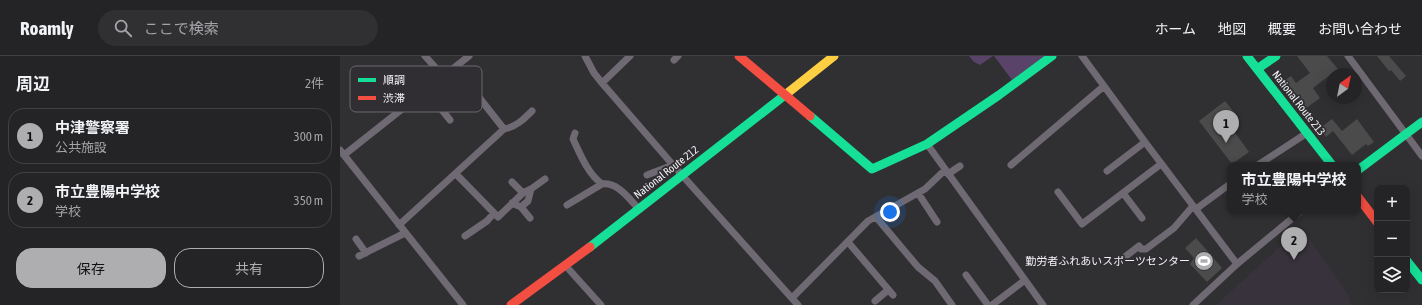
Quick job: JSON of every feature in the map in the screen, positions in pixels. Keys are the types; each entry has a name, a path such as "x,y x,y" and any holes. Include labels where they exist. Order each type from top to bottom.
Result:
{"main road":[{"path":"739,56 872,169 927,144 999,95 1052,56"},
{"name":"National Route 212","path":"511,305 639,209 834,56"},
{"name":"National Route 213","path":"1247,56 1330,162"},
{"path":"1257,69 1276,56"},
{"path":"1361,168 1422,122"},
{"path":"1361,201 1376,221"},
{"path":"1410,265 1422,280"}],"street":[{"path":"425,56 434,66"},
{"path":"456,66 469,56"},
{"path":"585,56 594,73 602,83 798,305"},
{"path":"602,83 630,56"},
{"path":"1082,56 1237,264"},
{"path":"1348,56 1422,156"},
{"path":"1011,165 1104,86"},
{"path":"482,101 504,129"},
{"path":"399,225 504,129 511,128 532,111"},
{"path":"397,112 342,153 463,305"},
{"path":"444,112 450,120"},
{"path":"575,133 573,139 586,166 602,184"},
{"path":"1263,162 1307,133"},
{"path":"1107,171 1145,142"},
{"path":"927,144 1043,305"},
{"path":"1058,192 1082,224 1162,164"},
{"path":"647,175 673,165"},
{"path":"792,298 868,221 925,189 947,172 960,166"},
{"path":"456,174 498,217 523,193 531,190 545,179"},
{"path":"512,182 523,193"},
{"path":"568,205 602,184 608,183 615,186 639,209"},
{"path":"1117,263 1139,246 1146,250 1174,228 1194,207 1227,186"},
{"path":"521,208 528,201 531,190"},
{"path":"918,193 938,222"},
{"path":"1123,193 1142,218"},
{"path":"512,203 521,208 530,218"},
{"path":"465,236 488,221 494,213"},
{"path":"1193,305 1237,264 1298,214"},
{"path":"876,217 918,267 935,281 952,305"},
{"path":"359,256 405,233"},
{"path":"356,240 366,253"},
{"path":"848,242 891,293 875,301"},
{"path":"565,265 601,305"},
{"path":"966,275 988,305"},
{"path":"992,305 1025,280"}],"shaded area":[{"path":"969,56 993,56 980,65 974,62"},
{"path":"994,56 1045,56 1012,80"},
{"path":"1301,227 1348,294 1351,305 1216,305"}],"building":[{"path":"1297,56 1327,56 1337,68 1326,68 1326,78 1313,88 1320,98 1305,109 1291,90 1288,92 1281,83 1291,76 1296,83 1310,73"},
{"path":"1377,56 1389,56 1406,76 1400,81 1391,70 1389,71"},
{"path":"1225,101 1237,116 1228,123 1249,152 1235,162 1230,162 1199,121"},
{"path":"1332,119 1342,131 1357,119 1374,142 1368,146 1366,144 1352,155 1333,131 1326,137 1320,128"},
{"name":"勤労者ふれあいスポーツセンター","path":"1196,238 1222,268 1207,282 1190,264 1194,258 1185,248"}],"traffic: fast":[{"path":"810,116 872,169 927,144 999,95 1052,56"},
{"path":"1247,56 1330,162"},
{"path":"1257,69 1276,56"},
{"path":"590,247 785,95"},
{"path":"1361,168 1422,122"},
{"path":"1410,265 1422,280"}],"traffic: slow":[{"path":"785,95 834,56"}],"traffic: jam":[{"path":"739,56 810,116"},
{"path":"1361,201 1376,221"},
{"path":"511,305 590,247"}],"place":[{"name":"中津警察署","path":"1226,143"},
{"name":"市立豊陽中学校","path":"1294,260"},
{"name":"勤労者ふれあいスポーツセンター","path":"1204,261"}]}
